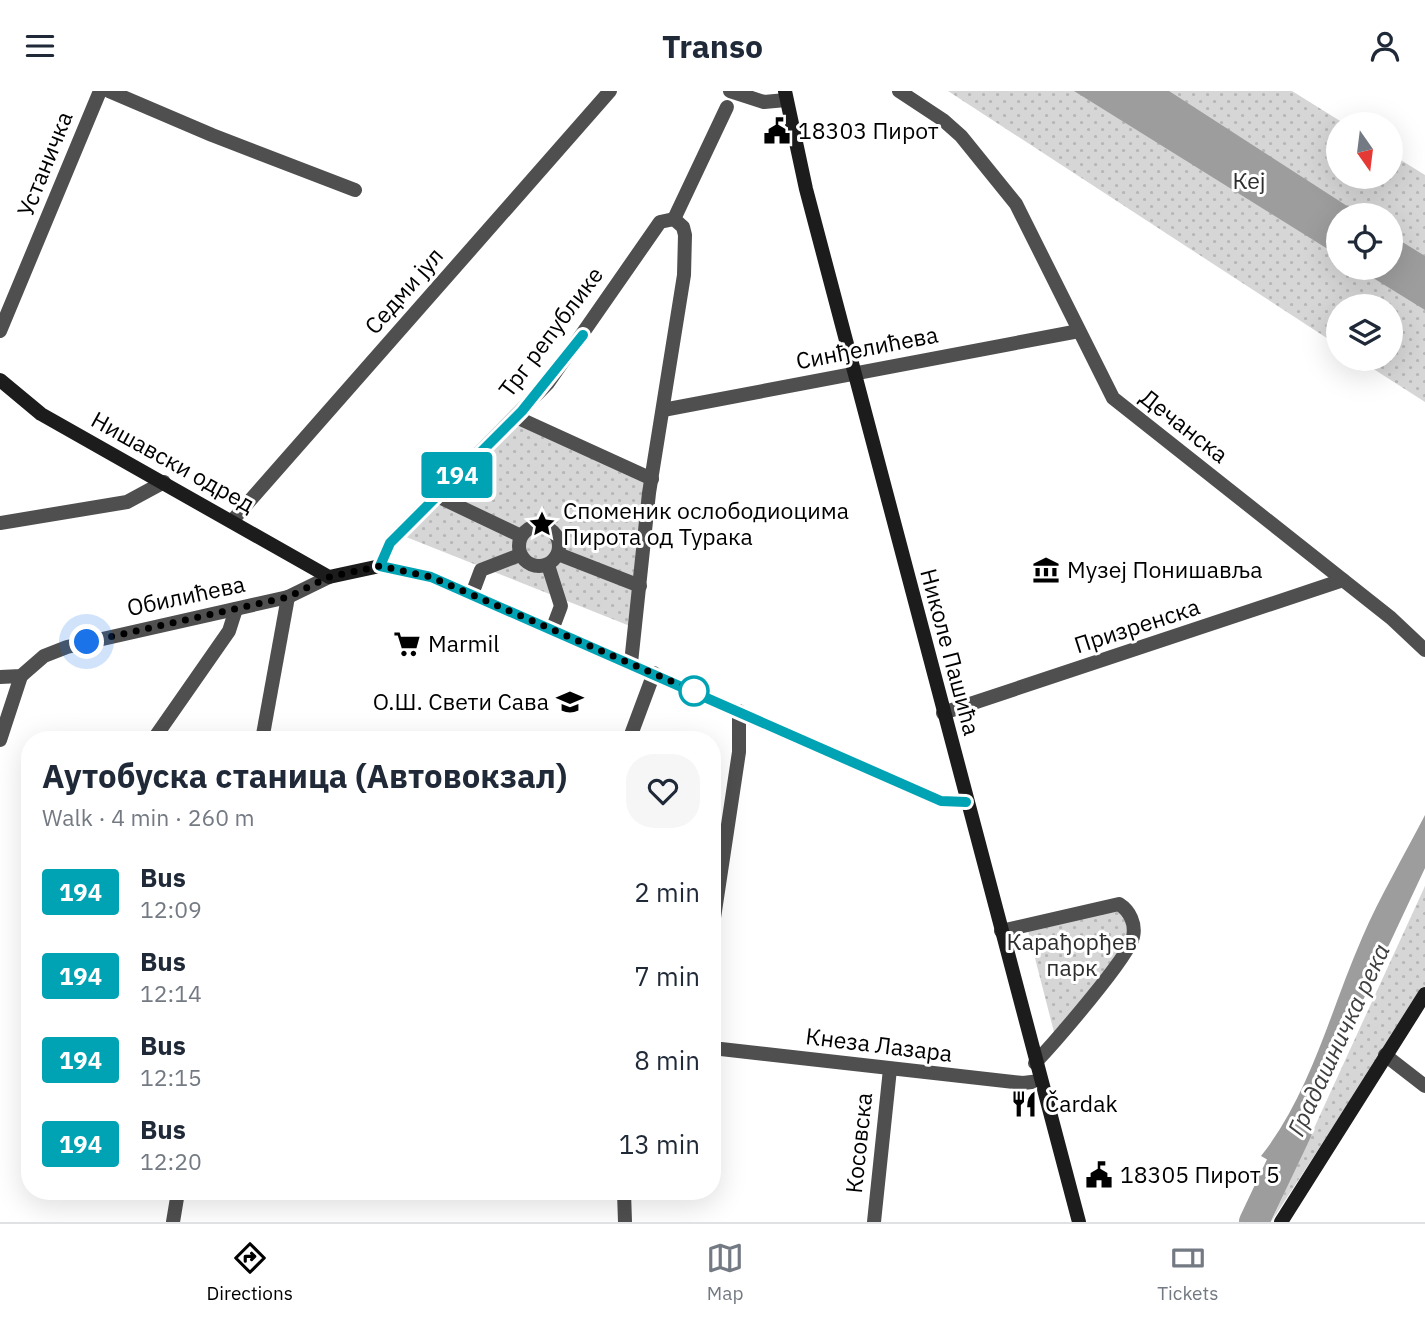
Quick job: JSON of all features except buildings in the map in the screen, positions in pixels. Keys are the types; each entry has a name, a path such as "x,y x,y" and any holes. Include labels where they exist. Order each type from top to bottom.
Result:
{"street":[{"name":"Устаничка","path":"0,331 100,91"},
{"path":"109,91 212,135 355,190"},
{"name":"Седми јул","path":"232,521 610,91"},
{"path":"730,91 764,102 786,95"},
{"name":"Дечанска","path":"899,91 943,120 961,136 1008,194 1113,398 1130,415 1343,580 1425,650"},
{"name":"Николе Пашића","path":"786,95 854,373 1079,1222"},
{"name":"Трг републике","path":"380,566 390,543 435,495 516,417 569,354 660,222 674,219 727,107"},
{"path":"631,663 652,479 686,248 682,227 674,219"},
{"name":"Синђелићева","path":"663,410 1079,331"},
{"name":"Нишавски одред","path":"0,380 41,414 329,577"},
{"path":"516,417 652,479"},
{"path":"0,523 127,502 164,482"},
{"path":"435,495 521,536"},
{"path":"552,630 561,606 553,560 557,536 546,527 532,527 521,536 520,555 529,564 553,560 640,586"},
{"path":"472,594 481,570 520,555"},
{"path":"264,731 288,597 329,577 380,566 431,577 941,801 966,802"},
{"name":"Призренска","path":"943,713 1343,580"},
{"name":"Обилићева","path":"21,676 44,656 67,647 288,597"},
{"path":"159,731 229,631 236,610"},
{"path":"632,731 654,673"},
{"path":"0,677 21,676 0,740"},
{"path":"721,871 739,752 739,712"},
{"path":"1001,931 1119,904 1125,908 1132,921 1130,945 1035,1063"},
{"path":"1287,1220 1385,1055 1425,994"},
{"name":"Кнеза Лазара","path":"721,1049 1023,1083 1040,1081"},
{"path":"1385,1055 1425,1086"},
{"name":"Косовска","path":"874,1222 890,1069"},
{"path":"173,1222 177,1200"},
{"path":"624,1200 625,1222"}],"green space":[{"name":"Кеј","path":"948,91 1292,91 1326,112 1326,189 1404,189 1404,162 1425,175 1425,402 1377,371 1403,371 1403,294 1326,294 1326,338"},
{"path":"516,421 654,487 635,628 401,535"},
{"path":"1425,886 1425,986 1271,1222"},
{"name":"Карађорђев парк","path":"1117,906 1127,915 1129,940 1055,1036 1027,927"}],"water":[{"path":"1074,91 1169,91 1342,203 1326,203 1326,248"},
{"path":"1403,242 1425,256 1425,310 1376,280 1403,280"},
{"path":"1425,815 1425,868 1284,1169 1261,1156 1278,1132 1306,1079 1369,922"}],"waterway":[{"name":"Градашничка река","path":"1254,1222 1297,1131"}],"bus line":[{"name":"194","path":"583,335 548,383 390,543 380,566 431,577 794,734 941,801 966,802"}],"place":[{"name":"18303 Пирот","path":"777,131"},
{"name":"Споменик ослободиоцима Пирота од Турака","path":"542,524"},
{"name":"Музеј Понишавља","path":"1046,570"},
{"name":"Marmil","path":"407,644"},
{"name":"О.Ш. Свети Сава","path":"570,702"},
{"name":"Čardak","path":"1024,1104"},
{"name":"18305 Пирот 5","path":"1099,1175"}],"route":[{"path":"87,642 288,597 329,577 380,566 431,577 694,691"}]}
